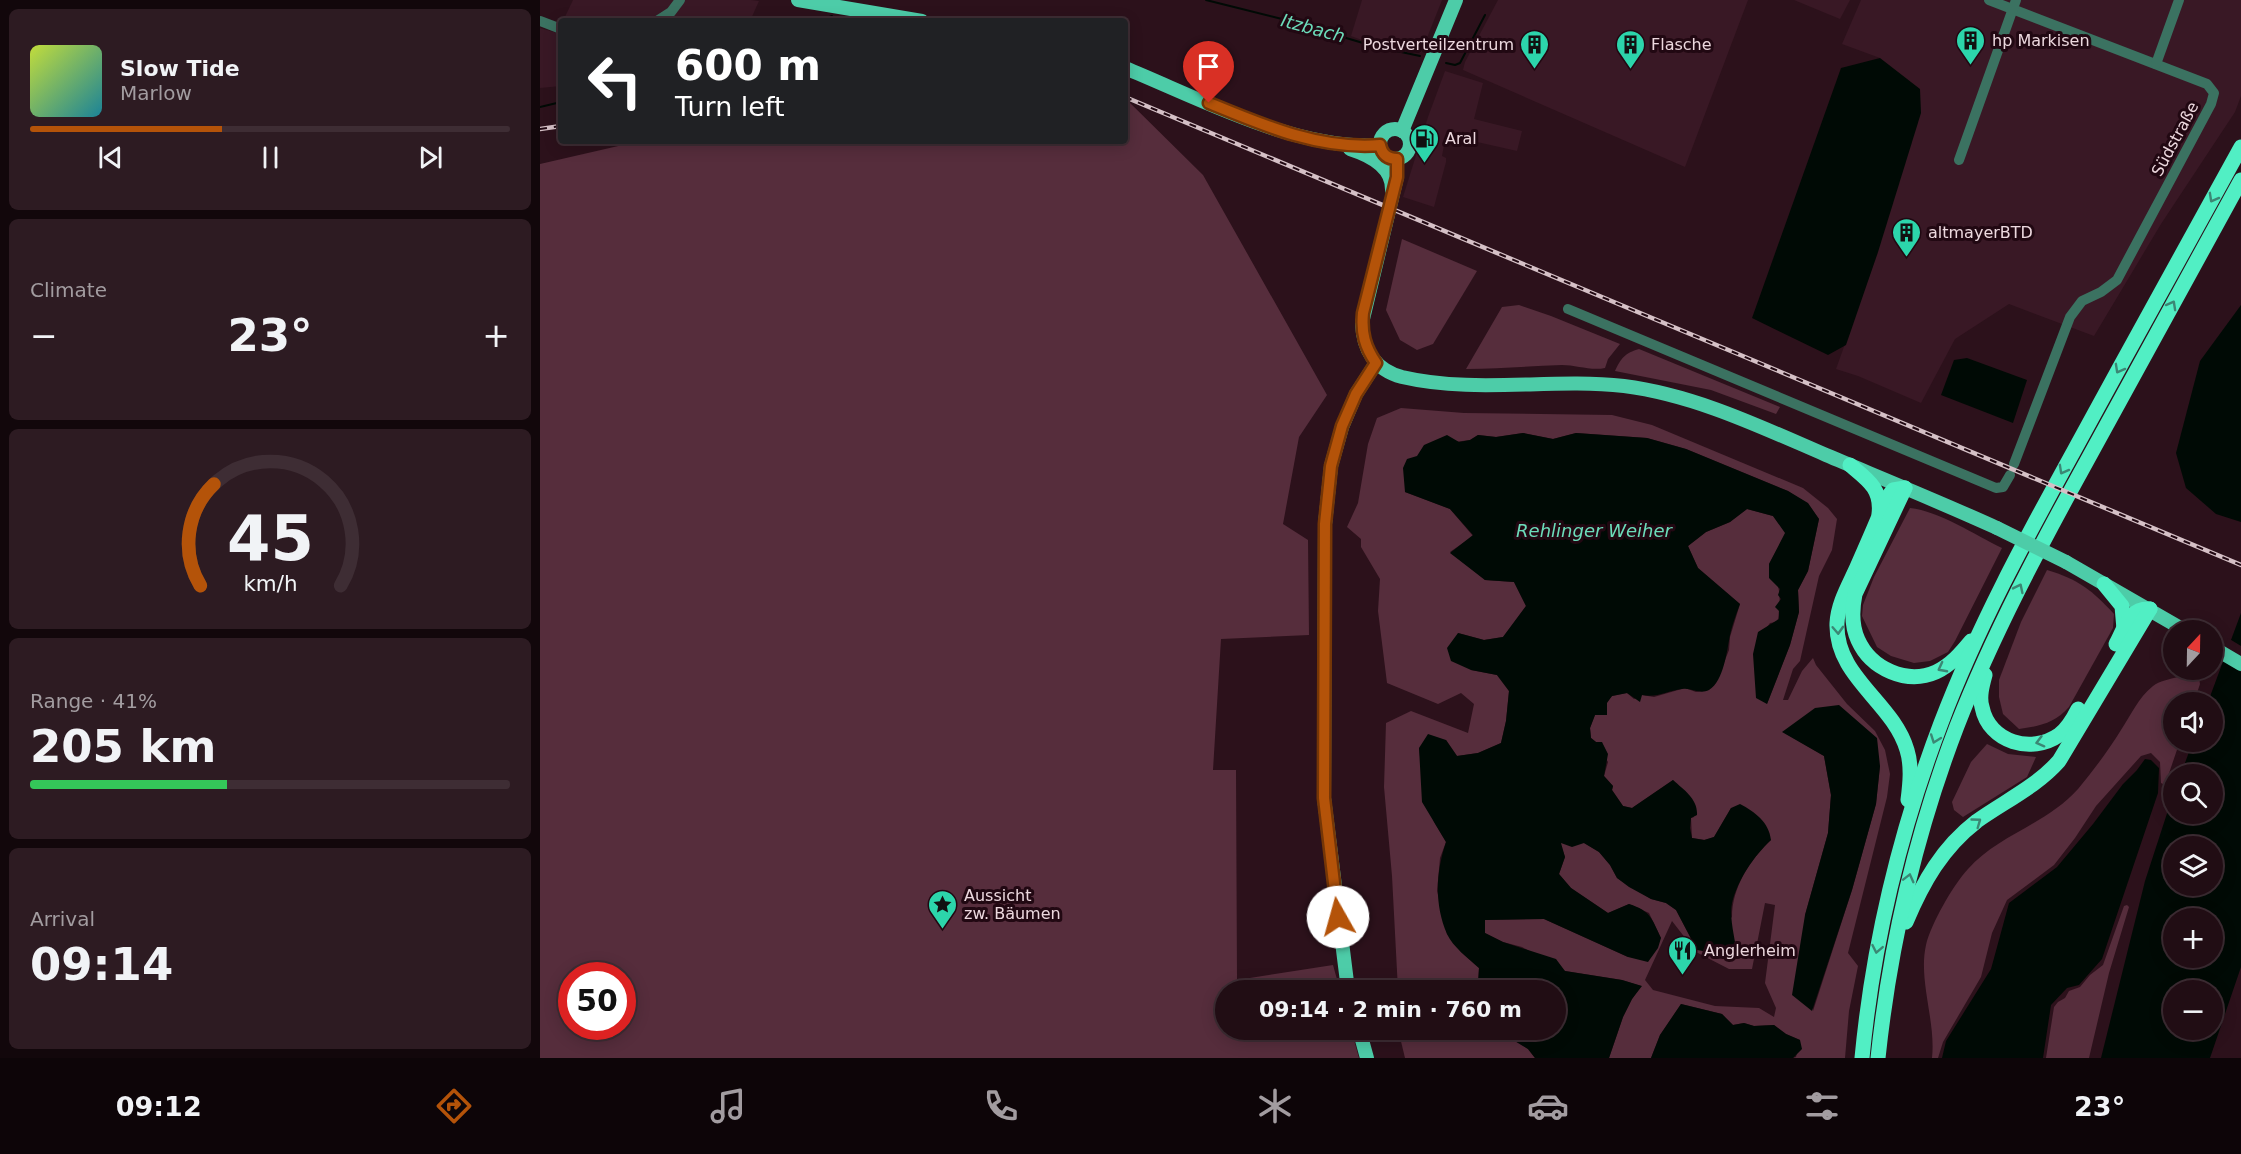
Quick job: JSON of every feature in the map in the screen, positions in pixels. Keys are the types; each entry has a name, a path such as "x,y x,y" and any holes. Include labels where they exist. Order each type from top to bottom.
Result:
{"highway":[{"path":"1899,851 1941,722 1982,627 2036,520 2241,147"},
{"path":"1878,1058 1902,910 1926,816 1956,728 1993,641 2055,518 2241,180"},
{"path":"1850,465 1876,490 1880,502 1879,517"},
{"path":"1905,488 1856,594 1852,609 1857,639 1864,652 1882,667 1905,676 1920,676 1936,672 1950,664 1982,627"},
{"path":"1862,1058 1876,953 1899,851 1910,783 1908,751 1896,724 1846,663 1838,637 1837,621 1841,604 1879,517 1893,490 1905,488"},
{"path":"2103,584 2122,606 2123,632"},
{"path":"1993,641 1982,688 1983,712 1989,724 2000,735 2015,743 2034,745 2055,737 2071,722 2135,611 2150,609"},
{"path":"1893,956 1919,890 1935,864 1966,830 2038,782 2059,761 2150,609"}],"main road":[{"path":"798,0 904,18"},
{"path":"1402,131 1455,0"},
{"path":"1128,69 1252,121 1282,131 1329,141 1363,153 1375,159 1390,176 1392,198"},
{"path":"1392,130 1402,131 1409,139 1409,150 1402,158 1387,157 1383,154 1380,145 1383,135 1392,130"},
{"path":"1329,141 1380,145"},
{"path":"1397,159 1397,177 1362,324 1368,352 1376,363 1393,374 1426,381 1479,386 1580,384 1624,386 1692,401 1755,425 1997,528 2066,562 2168,620"},
{"path":"1347,980 1324,798 1325,524 1331,466 1342,426 1356,394 1376,363"},
{"path":"2223,653 2241,664"},
{"path":"1362,1040 1367,1058"}],"street":[{"path":"662,18 671,12 680,0"},
{"name":"Südstraße","path":"1568,309 1996,488 2003,487 2070,317 2082,302 2102,292 2117,280 2211,104 2214,93 2207,84 2014,4 1989,0"},
{"path":"2156,63 2179,0"},
{"path":"1959,160 2014,4"},
{"path":"540,21 558,28"}],"shaded area":[{"path":"573,0 759,1 751,18 564,18"},
{"path":"1362,0 1442,0 1421,53 1378,46 1351,36"},
{"path":"1498,0 1748,0 1685,167 1463,70"},
{"path":"1794,0 1850,0 1840,19"},
{"path":"1861,0 2241,0 2241,96 2235,112 2161,224 2094,336 2009,304 1955,339 1921,403 1836,369 1878,252 1880,58 1842,44"},
{"path":"540,28 557,33 558,31 558,86 540,88"},
{"path":"1445,71 1483,83 1474,119 1522,131 1517,151 1446,135 1442,156 1446,158 1446,162 1434,207 1403,197"},
{"path":"1128,101 1203,175 1327,395 1299,437 1283,524 1308,540 1309,635 1221,639 1213,770 1236,770 1237,980 1215,980 1215,1040 1354,1040 1359,1058 540,1058 540,164 627,144 1128,144"},
{"path":"1402,239 1477,271 1433,344 1417,350 1400,340 1386,310"},
{"path":"1519,305 1620,344 1608,359 1605,368 1562,365 1466,369 1502,307"},
{"path":"1639,349 1780,407 1776,414 1711,390 1615,371 1624,357"},
{"path":"1401,408 1464,413 1612,415 1652,425 1803,488 1828,508 1837,519 1832,550 1819,576 1800,661 1793,669 1783,700 1788,700 1802,671 1813,658 1847,704 1875,731 1885,750 1890,774 1887,797 1848,953 1858,966 1849,1011 1845,1058 1793,1058 1796,1057 1800,1040 1774,1025 1754,1026 1744,1023 1733,1025 1722,1014 1681,1004 1660,1035 1651,1058 1609,1058 1623,1017 1641,986 1622,980 1565,971 1522,947 1503,942 1485,933 1485,920 1544,919 1628,957 1661,938 1649,913 1629,904 1608,913 1571,888 1559,874 1565,857 1560,843 1584,843 1599,852 1617,878 1651,899 1666,903 1676,910 1697,950 1732,917 1735,895 1749,865 1771,840 1731,808 1714,837 1705,840 1692,838 1691,818 1694,817 1673,780 1632,808 1623,806 1612,790 1613,786 1604,776 1608,762 1591,738 1590,728 1595,715 1612,696 1627,693 1634,699 1642,695 1654,697 1685,688 1696,692 1708,690 1716,683 1729,650 1730,637 1740,604 1698,568 1688,546 1706,532 1730,522 1747,509 1773,516 1786,533 1769,564 1778,587 1780,603 1778,619 1770,623 1765,630 1767,704 1790,645 1799,612 1798,590 1808,571 1819,519 1808,504 1788,491 1686,449 1647,438 1576,433 1553,439 1523,433 1496,437 1478,435 1470,440 1424,446 1405,483 1405,492 1450,509 1473,536 1450,552 1485,580 1514,582 1526,606 1503,637 1484,640 1458,633 1471,670 1497,675 1509,691 1501,743 1478,753 1457,756 1446,740 1419,748 1422,773 1434,822 1446,842 1440,858 1437,891 1447,934 1461,952 1479,968 1478,980 1397,980 1384,787 1386,723 1411,711 1468,733 1474,704 1461,693 1438,704 1387,683 1378,611 1380,579 1361,547 1361,539 1347,527 1358,503 1368,444 1377,418","holes":["1783,732 1880,766 1876,804 1852,890 1813,1011 1805,915 1828,833 1831,795 1824,756","1765,903 1775,905 1765,983 1776,1008 1774,1017 1759,1008 1715,1006 1653,990 1645,980 1672,921 1696,952 1729,969 1752,969"]},
{"path":"1910,508 1945,519 2002,548 1948,652 1930,661 1914,663 1891,656 1877,647 1862,616 1863,605 1874,577"},
{"path":"2047,570 2076,582 2099,599 2114,614 2113,628 2069,707 2047,723 2019,729 2003,714 1999,697 1999,680 2021,622"},
{"path":"2165,680 2199,680 2200,684 2197,692 2163,692 2163,752 2176,752 2172,764 2163,764 2163,784 2161,783 2160,762 2151,753 2141,756 2096,806 2054,865 2007,900 1992,933 1981,977 1943,1042 1938,1058 1932,1058 1932,1030 1925,986 1924,958 1929,936 1949,895 1962,876 1980,857 2052,811 2078,789 2100,761 2143,696 2155,684"},
{"path":"1987,744 2008,754 2036,757 2027,777 1963,817 1954,810 1952,802 1971,762"},
{"path":"2124,906 2129,907 2109,973 2089,1058 2046,1058 2054,1007 2065,998 2069,991 2080,987 2103,965"},
{"path":"1333,965 1337,980 1237,980"},
{"path":"1401,1040 1513,1040 1528,1049 1535,1058 1405,1058"}],"water":[{"path":"1880,58 1920,89 1921,113 1878,252 1846,345 1828,355 1752,318 1841,68"},
{"path":"2241,305 2241,522 2216,514 2186,488 2176,453 2200,361"},
{"path":"1967,358 2027,380 2013,423 1941,395 1954,360"},
{"name":"Rehlinger Weiher","path":"1523,433 1553,439 1576,433 1647,438 1686,449 1788,491 1808,503 1819,519 1808,571 1798,590 1799,612 1790,645 1767,704 1756,698 1753,654 1758,632 1779,619 1779,611 1775,607 1781,599 1778,595 1780,589 1769,578 1769,564 1785,533 1773,516 1747,509 1730,522 1706,532 1688,546 1698,568 1740,604 1731,631 1724,665 1714,686 1705,691 1685,689 1657,695 1642,695 1640,702 1627,693 1612,696 1607,703 1607,715 1595,715 1590,728 1591,738 1596,742 1602,742 1608,754 1604,776 1613,786 1612,790 1623,806 1632,808 1673,780 1690,795 1697,809 1697,815 1691,818 1692,838 1704,840 1714,837 1731,808 1740,804 1756,814 1764,823 1771,840 1747,868 1732,903 1732,922 1737,954 1697,950 1676,910 1666,903 1651,899 1629,887 1617,878 1599,852 1584,843 1572,847 1561,843 1565,857 1559,874 1571,888 1608,913 1629,904 1646,913 1653,921 1661,938 1658,948 1648,962 1628,957 1544,919 1485,920 1485,933 1503,942 1556,959 1565,971 1622,980 1642,986 1623,1017 1609,1058 1535,1058 1528,1049 1513,1040 1566,1040 1566,980 1478,980 1479,968 1453,943 1447,934 1440,911 1438,876 1446,842 1422,802 1419,748 1428,734 1446,740 1457,756 1478,753 1501,743 1509,691 1497,675 1471,670 1451,661 1447,648 1458,633 1484,640 1503,637 1526,606 1514,582 1485,580 1450,553 1473,535 1450,509 1405,492 1403,468 1407,459 1417,456 1424,445 1447,435 1459,442 1470,440 1478,435 1496,437"},
{"path":"2241,613 2241,967 2223,1020 2223,980 2163,980 2163,1040 2216,1040 2210,1058 2101,1058 2145,881 2164,824 2223,824 2223,764 2185,764 2189,752 2223,752 2223,692 2212,692 2216,680 2223,680 2223,662"},
{"path":"1839,705 1877,738 1880,766 1876,804 1852,890 1812,1011 1792,995 1805,915 1828,833 1831,795 1824,756 1782,732 1815,708"},
{"path":"2145,759 2151,760 2159,768 2158,793 2102,959 2079,985 2067,988 2051,1005 2043,1058 1942,1058 1946,1041 1991,969 2009,903 2057,867"},
{"path":"1681,1004 1722,1014 1733,1025 1744,1023 1754,1026 1774,1025 1800,1040 1802,1049 1793,1058 1651,1058 1660,1035"}],"pier":[{"path":"2228,638 2241,646 2241,672 2223,661 2223,651"}],"waterway":[{"name":"Itzbach","path":"1206,0 1286,20 1373,46 1420,56"},
{"name":"Itzbach","path":"1446,63 1455,65 1460,63 1485,15"},
{"name":"Itzbach","path":"827,18 832,16"},
{"name":"Itzbach","path":"540,107 558,103"}],"railway":[{"path":"1128,98 2241,565"},
{"path":"540,129 558,126"}],"place":[{"name":"hp Markisen","path":"1971,66"},
{"name":"Postverteilzentrum","path":"1535,70"},
{"name":"Flasche","path":"1630,70"},
{"name":"Aral","path":"1424,164"},
{"name":"altmayerBTD","path":"1907,258"},
{"name":"Aussicht zw. Bäumen","path":"943,930"},
{"name":"Anglerheim","path":"1683,976"}],"route":[{"path":"1209,103 1252,121 1301,136 1349,144 1380,145 1383,154 1397,159 1397,177 1363,313 1363,335 1368,352 1376,363 1356,394 1342,426 1331,466 1326,508 1324,798 1338,917"}]}
